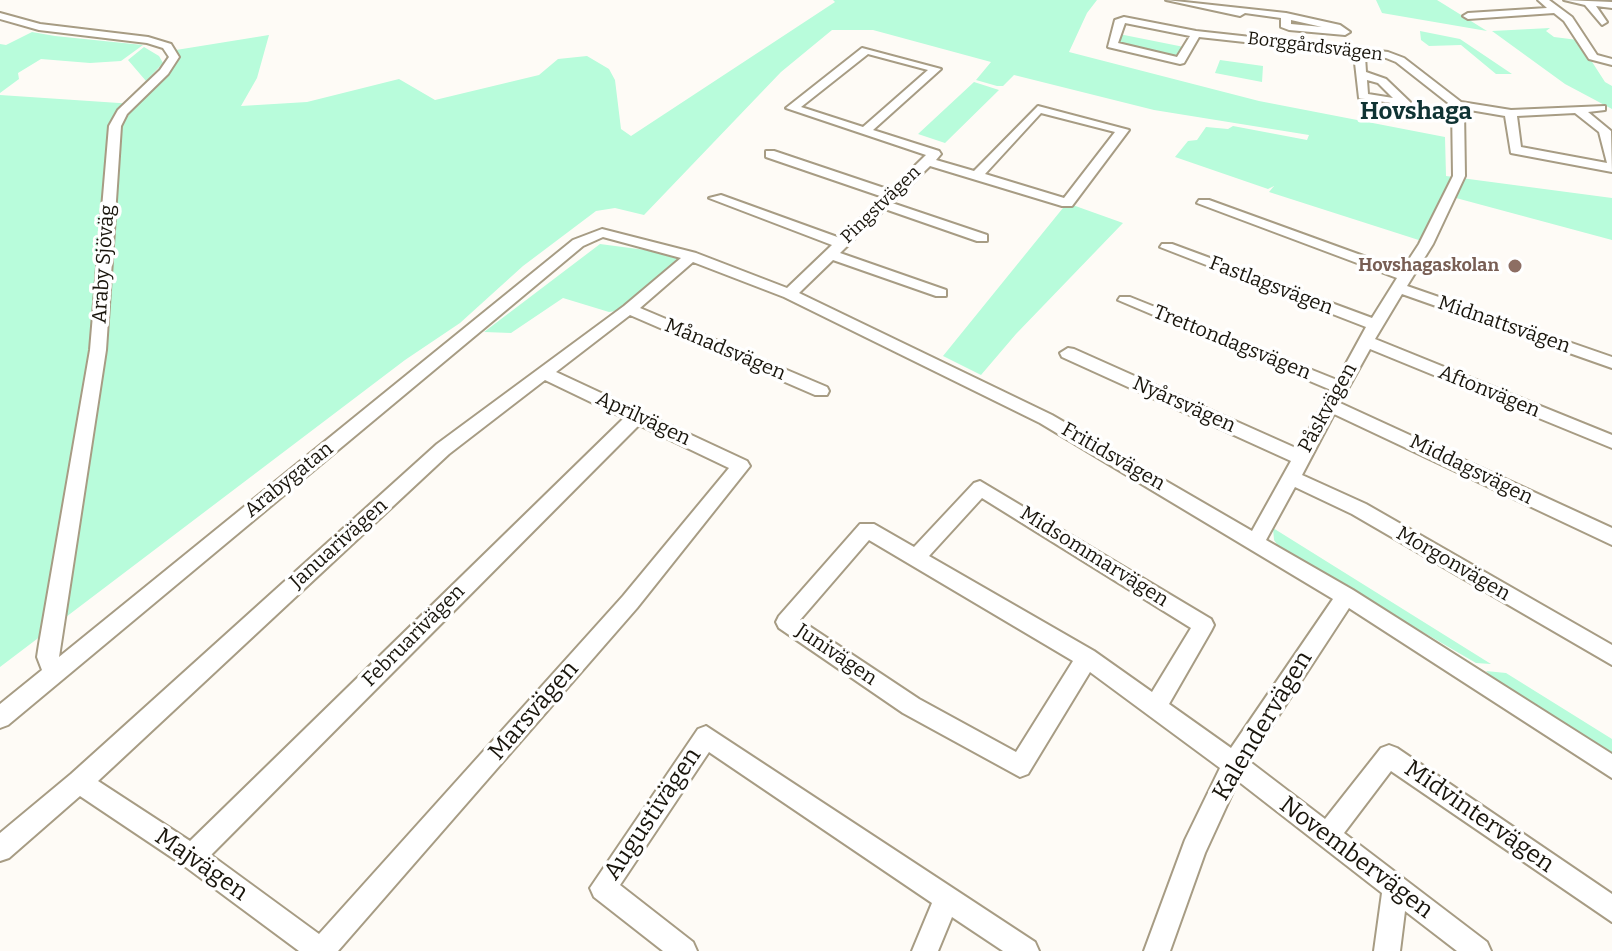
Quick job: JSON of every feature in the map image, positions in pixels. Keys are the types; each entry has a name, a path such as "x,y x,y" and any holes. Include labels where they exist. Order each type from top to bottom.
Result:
{"street":[{"path":"1171,0 1242,7 1286,16 1336,27 1345,32 1289,27 1285,25 1286,16"},
{"path":"1474,0 1497,14"},
{"path":"1543,0 1568,19 1593,57 1612,62"},
{"path":"1572,0 1612,5"},
{"path":"1588,2 1602,22"},
{"name":"Borggårdsvägen","path":"1242,7 1237,37 1400,60 1458,105 1511,113 1601,108"},
{"path":"1468,16 1556,10"},
{"name":"Araby Sjöväg","path":"0,16 39,27 157,42 167,46 174,57 161,76 122,112 115,126 98,350 49,644 48,657 54,673"},
{"path":"1196,34 1180,61 1112,45 1122,20 1196,34 1237,37"},
{"name":"Pingstvägen","path":"789,294 935,154 792,108 866,50 936,69 865,131"},
{"path":"1359,53 1363,96 1405,104"},
{"path":"1361,74 1382,81 1405,100 1409,123"},
{"name":"Påskvägen","path":"1256,541 1339,387 1400,282 1426,244 1459,176 1458,105"},
{"path":"927,161 977,176 1067,203 1123,130 1038,109 977,176"},
{"path":"1578,110 1605,131 1612,161"},
{"path":"1511,113 1515,150 1612,168"},
{"path":"770,154 982,238"},
{"path":"716,198 941,293"},
{"path":"1204,203 1400,282"},
{"name":"Fritidsvägen","path":"578,243 594,234 615,234 691,256 789,294 987,389 1046,419 1256,541 1612,767"},
{"name":"Arabygatan","path":"0,718 578,243"},
{"name":"Fastlagsvägen","path":"1167,247 1375,325"},
{"name":"Januarivägen","path":"0,849 79,782 443,449 629,309 691,256"},
{"name":"Midnattsvägen","path":"1400,282 1612,363"},
{"name":"Trettondagsvägen","path":"1125,300 1339,387"},
{"name":"Månadsvägen","path":"629,309 821,391"},
{"name":"Aftonvägen","path":"1366,341 1612,442"},
{"name":"Nyårsvägen","path":"1068,353 1300,458"},
{"name":"Aprilvägen","path":"544,373 741,466"},
{"name":"Middagsvägen","path":"1330,405 1612,537"},
{"name":"Februarivägen","path":"192,856 637,416"},
{"name":"Marsvägen","path":"321,951 620,614 741,466"},
{"name":"Morgonvägen","path":"1292,478 1359,509 1612,656"},
{"name":"Midsommarvägen","path":"917,556 980,488 1204,625 1155,707"},
{"name":"Junivägen","path":"1087,658 1020,766 911,706 786,622 867,529 1087,658 1234,764"},
{"name":"Kalendervägen","path":"1157,951 1194,849 1234,764 1346,596"},
{"name":"Augustivägen","path":"684,951 603,888 706,737 1026,951"},
{"name":"Midvintervägen","path":"1327,835 1389,756 1612,909"},
{"name":"Novembervägen","path":"1234,764 1478,951"},
{"name":"Majvägen","path":"79,782 192,856 321,951"},
{"path":"1387,951 1395,887"},
{"path":"925,951 947,898"}],"green space":[{"path":"833,0 1097,0 1087,13 1069,52 1259,101 1445,137 1446,176 1612,198 1612,240 1456,198 1428,243 1269,192 1274,186 1268,189 1175,157 1188,141 1197,140 1206,127 1228,129 1233,126 1307,140 1309,135 1154,110 1014,75 1003,86 997,86 976,80 991,62 873,30 832,30 781,72 644,215 615,208 596,211 523,266 460,323 405,360 0,667 0,95 134,104 177,62 176,50 269,35 257,78 241,106 307,102 399,79 435,100 539,75 558,59 587,56 609,69 615,80 621,129 631,136 835,2"},
{"path":"1376,0 1437,0 1487,31 1382,13"},
{"path":"1550,28 1546,31 1554,37 1578,40 1605,82 1612,86 1612,109 1565,84 1492,31"},
{"path":"1420,31 1460,39 1512,74 1496,74 1461,45 1429,46 1421,40"},
{"path":"32,32 143,45 121,61 90,63 41,59 18,73 19,79 0,93 0,44 6,45"},
{"path":"1119,34 1184,47 1174,59 1117,44"},
{"path":"144,47 159,56 163,63 146,81 128,60"},
{"path":"1220,60 1263,66 1262,82 1215,73"},
{"path":"974,82 999,90 945,143 918,134"},
{"path":"1067,203 1123,223 1016,334 981,375 943,356"},
{"path":"600,244 691,256 629,309 609,312 563,298 511,333 484,332"},
{"path":"1273,528 1491,664 1476,663 1280,549 1274,540"},
{"path":"1486,671 1506,673 1612,739 1612,760 1500,687"}],"place":[{"name":"Hovshagaskolan","path":"1515,266"}],"district":[{"name":"Hovshaga","path":"1416,112"}]}
